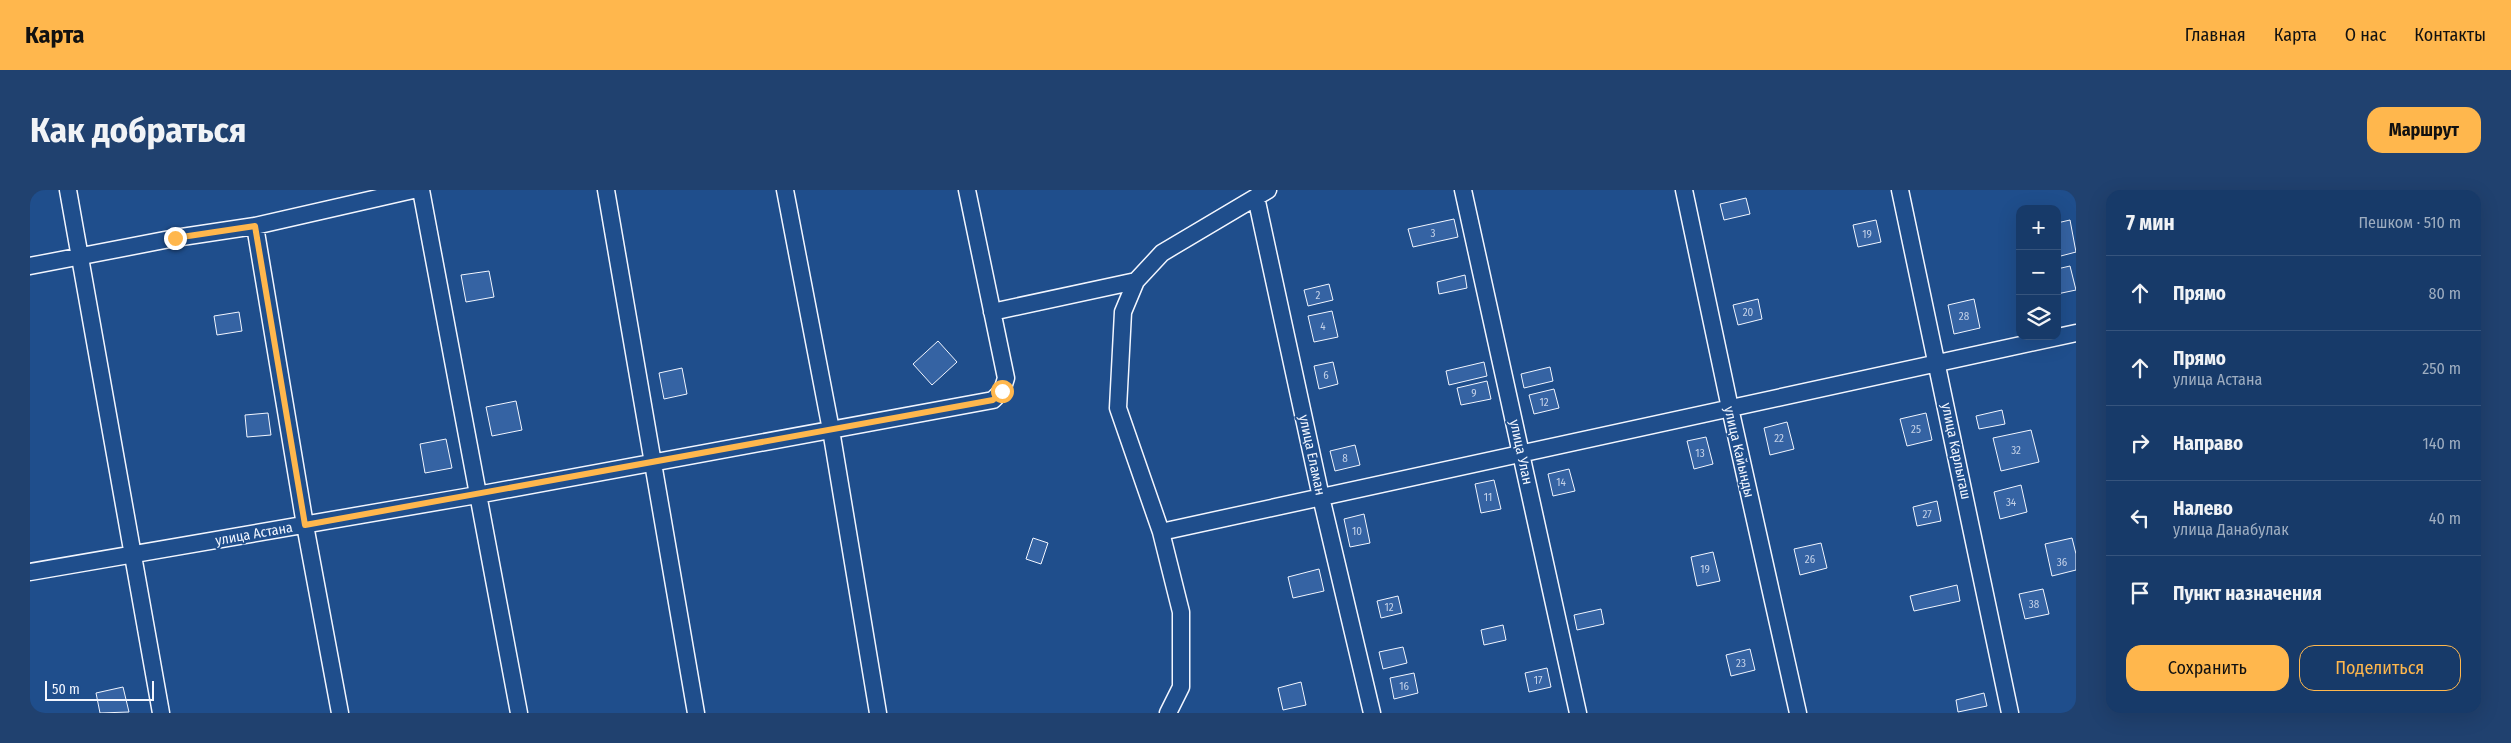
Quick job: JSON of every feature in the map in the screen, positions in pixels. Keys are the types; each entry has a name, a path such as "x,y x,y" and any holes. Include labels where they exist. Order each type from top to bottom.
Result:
{"street":[{"path":"68,190 161,713"},
{"path":"30,266 80,258 175,238 255,226 413,190"},
{"path":"421,190 519,713"},
{"path":"606,190 696,713"},
{"path":"785,190 831,430 878,713"},
{"name":"улица Астана","path":"30,572 477,495 993,400 1002,391 1006,378 967,190"},
{"name":"улица Улан","path":"1464,190 1578,713"},
{"name":"улица Кайынды","path":"1684,190 1798,713"},
{"name":"улица Карлыгаш","path":"1900,190 2010,713"},
{"path":"1168,713 1181,686 1181,612 1161,532 1118,408 1123,312 1136,281 1162,252 1262,194"},
{"name":"улица Еламан","path":"1262,194 1322,497 1372,713"},
{"path":"255,226 305,525 340,713"},
{"path":"992,312 1136,281"},
{"path":"1161,532 2076,333"}],"building":[{"path":"1746,198 1750,214 1724,220 1720,204"},
{"path":"1454,219 1458,237 1413,247 1408,229"},
{"path":"1876,220 1881,242 1858,247 1853,225"},
{"path":"2070,220 2076,252 2061,256 2061,250 2061,222"},
{"path":"2070,266 2076,290 2061,293 2061,268"},
{"path":"489,271 494,297 466,302 461,275"},
{"path":"1465,275 1467,288 1439,294 1437,282"},
{"path":"1329,284 1333,300 1308,306 1304,290"},
{"path":"1758,299 1762,319 1738,325 1733,305"},
{"path":"1974,299 1980,328 1954,334 1948,305"},
{"path":"1332,311 1338,337 1314,342 1308,316"},
{"path":"239,312 242,331 217,335 214,316"},
{"path":"938,341 957,362 932,385 913,364"},
{"path":"1333,362 1338,384 1319,389 1314,366"},
{"path":"1484,362 1487,376 1449,385 1446,371"},
{"path":"1550,367 1553,381 1524,388 1521,374"},
{"path":"682,368 687,394 664,399 659,373"},
{"path":"1487,381 1491,399 1461,405 1457,388"},
{"path":"1554,389 1559,408 1534,414 1529,395"},
{"path":"516,401 522,430 492,436 486,407"},
{"path":"2002,410 2005,424 1979,429 1976,416"},
{"path":"268,413 271,435 247,437 245,415"},
{"path":"1926,413 1932,440 1907,446 1900,419"},
{"path":"1787,422 1794,449 1770,455 1764,428"},
{"path":"2031,430 2039,462 2001,471 1993,438"},
{"path":"1706,437 1713,464 1694,469 1687,441"},
{"path":"446,439 452,468 425,473 420,444"},
{"path":"1355,445 1360,465 1335,471 1330,451"},
{"path":"1569,469 1575,491 1553,496 1548,474"},
{"path":"1494,480 1501,509 1481,513 1475,484"},
{"path":"2021,485 2027,512 2000,519 1994,492"},
{"path":"1937,501 1941,521 1917,526 1913,507"},
{"path":"1364,514 1370,543 1350,547 1344,519"},
{"path":"1033,538 1048,543 1041,564 1026,559"},
{"path":"2072,538 2076,554 2076,570 2052,576 2045,544"},
{"path":"1821,543 1827,568 1800,575 1794,549"},
{"path":"1713,552 1720,581 1697,586 1691,557"},
{"path":"1319,569 1324,591 1293,598 1288,577"},
{"path":"1957,585 1960,601 1914,611 1910,596"},
{"path":"2043,589 2049,614 2025,619 2019,594"},
{"path":"1398,596 1402,613 1381,618 1377,601"},
{"path":"1601,609 1604,624 1577,630 1574,615"},
{"path":"1503,625 1506,640 1484,645 1481,630"},
{"path":"1403,647 1407,663 1383,669 1379,652"},
{"path":"1750,649 1755,670 1731,676 1726,655"},
{"path":"1547,668 1551,687 1529,692 1525,673"},
{"path":"1414,673 1418,693 1394,699 1390,678"},
{"path":"1301,682 1306,705 1283,710 1278,688"},
{"path":"123,687 129,712 100,713 96,693"},
{"path":"1984,693 1987,706 1958,712 1956,700"}],"route":[{"path":"175,238 255,226 305,525 993,400 1002,391"}]}
